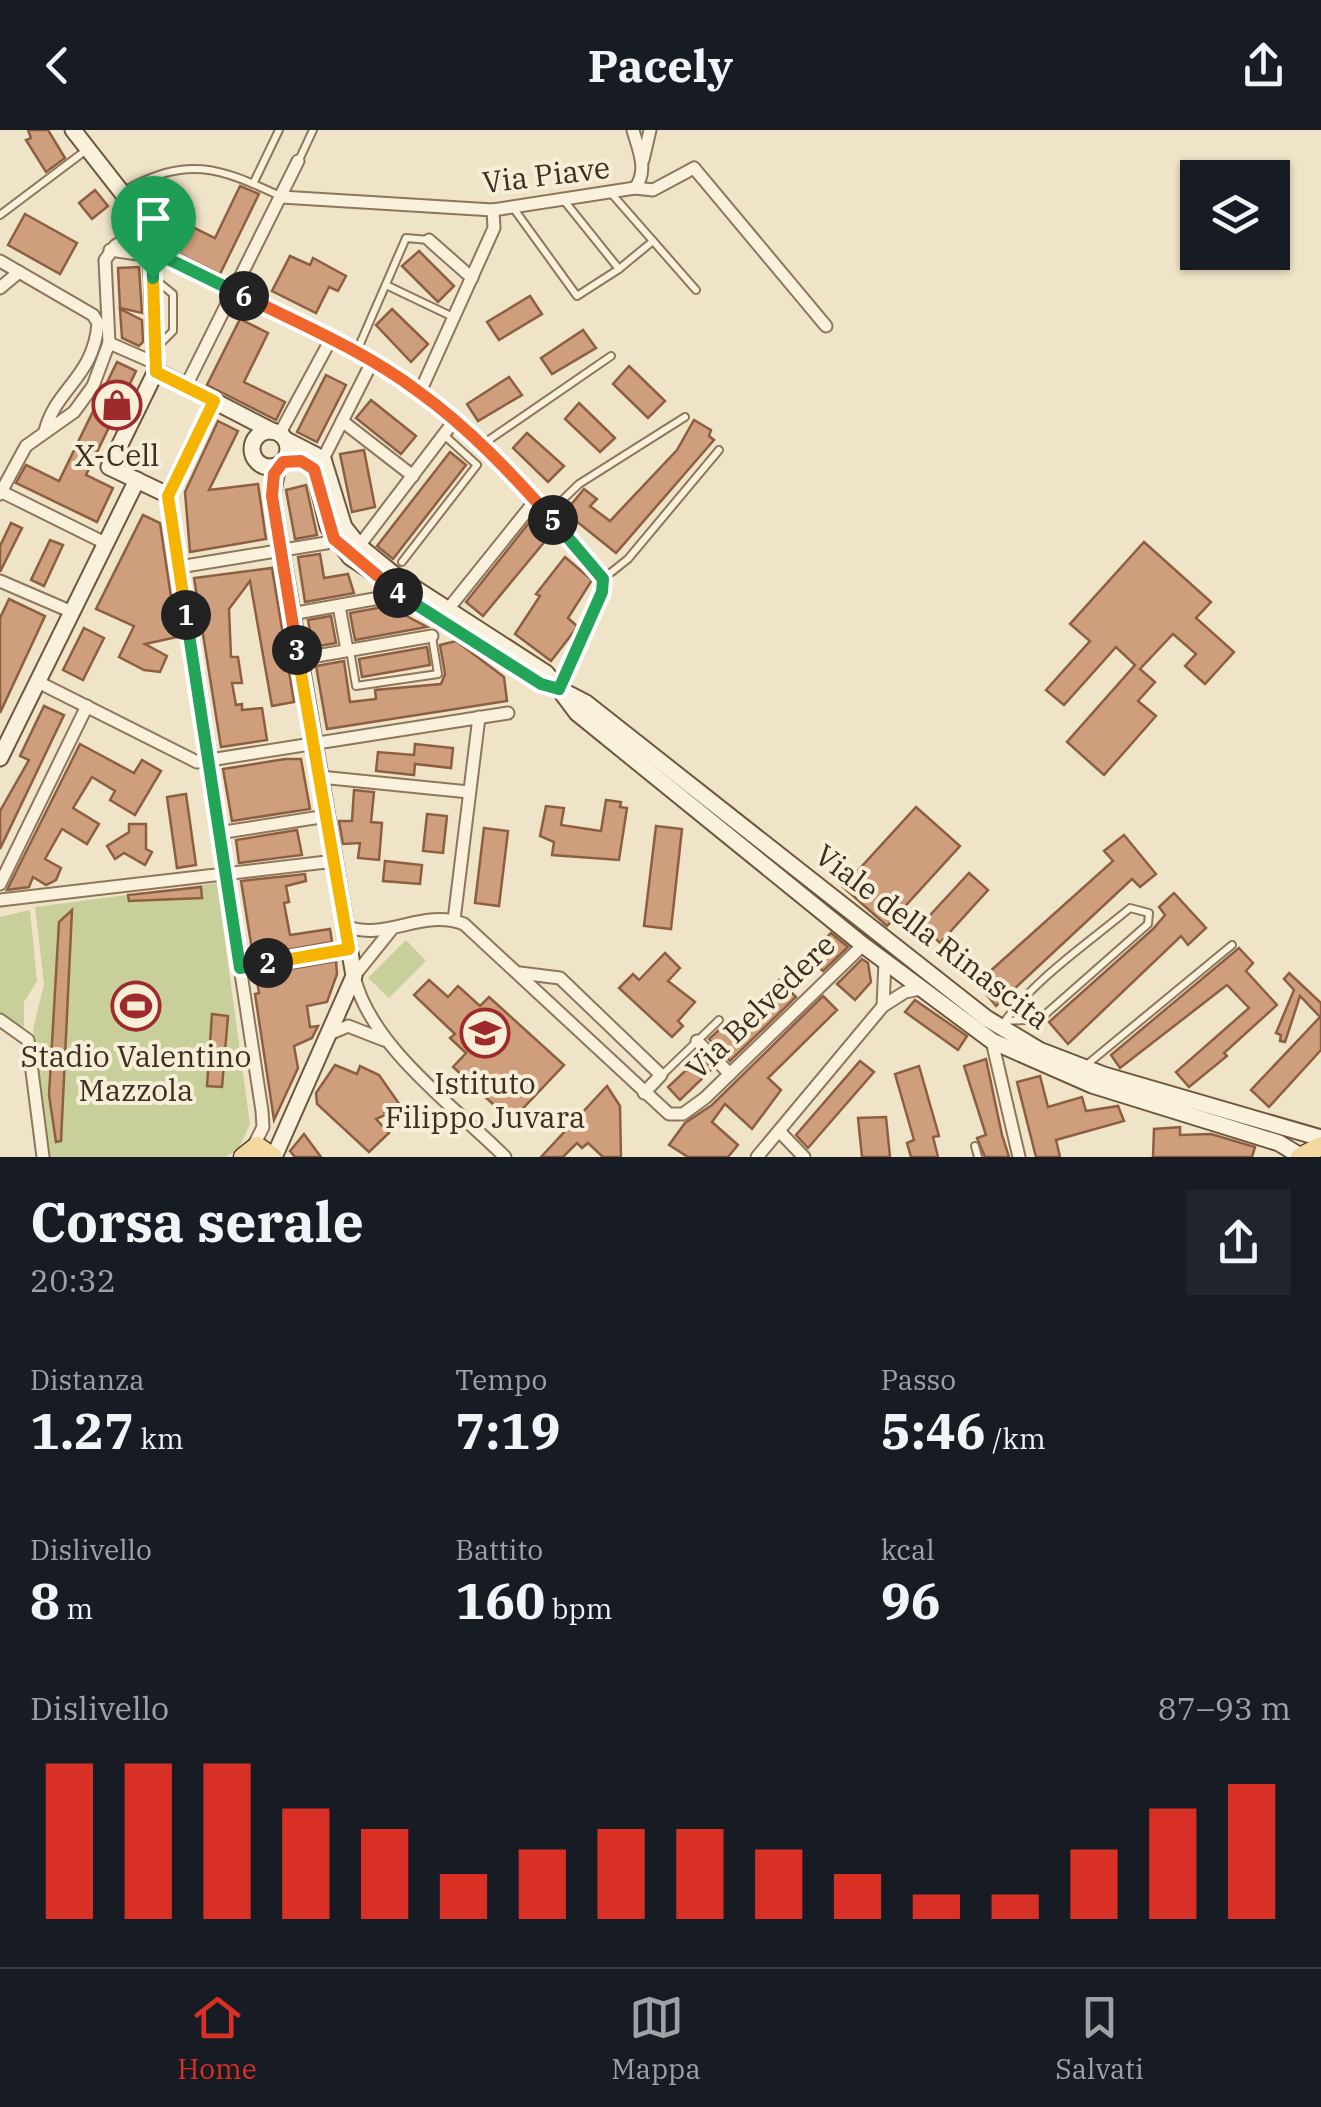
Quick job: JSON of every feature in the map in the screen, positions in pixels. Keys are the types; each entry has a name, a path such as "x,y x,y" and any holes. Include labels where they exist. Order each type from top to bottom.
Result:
{"main road":[{"path":"246,1154 266,1148 273,1157"}],"street":[{"path":"74,130 86,151 121,192 143,228 152,254 156,368 110,467 168,496"},
{"name":"Via Piave","path":"282,197 493,210 635,188 642,180 642,164 633,130"},
{"path":"642,164 650,130"},
{"path":"186,386 298,161"},
{"path":"635,188 653,190 694,168 826,326"},
{"path":"420,392 451,316 494,228 493,210"},
{"path":"104,542 0,492 18,456 84,401 109,343 103,281 110,250 143,228"},
{"path":"428,240 472,278"},
{"path":"110,250 152,254 331,339 420,392 482,444 603,579 602,592 559,689"},
{"path":"0,261 92,315 98,323 92,356 81,377 50,415 46,431"},
{"path":"0,288 18,272"},
{"path":"279,435 331,339"},
{"path":"109,343 323,459 372,362"},
{"path":"214,401 168,496 263,1127 269,1134 279,1136"},
{"path":"252,420 256,460 266,466 280,463"},
{"path":"342,420 413,476"},
{"path":"359,546 454,421"},
{"path":"256,438 279,435"},
{"path":"279,435 288,451 280,463 272,496 359,998 388,1042 505,1157"},
{"name":"Viale della Rinascita","path":"323,459 344,527 359,546 546,673 577,713 920,989 1040,1050 1310,1151"},
{"name":"Viale della Rinascita","path":"280,463 301,461 314,469 328,527 350,557 541,684 586,704 999,1029 1092,1085 1310,1151"},
{"path":"0,758 137,480"},
{"path":"448,608 535,501"},
{"path":"179,567 326,543"},
{"path":"0,581 72,612"},
{"path":"291,614 385,597"},
{"path":"339,606 348,650"},
{"path":"299,659 432,636"},
{"path":"38,682 197,762 508,713"},
{"path":"0,884 86,706"},
{"path":"273,1157 279,1136 354,976 391,930 406,922 454,920 479,717"},
{"path":"320,777 470,792"},
{"path":"218,833 327,816"},
{"path":"0,900 224,871 262,873 335,861"},
{"name":"Via Belvedere","path":"454,920 484,938 669,1114 683,1114 730,1074 863,945"},
{"path":"345,926 362,932 391,930"},
{"path":"240,968 349,949"},
{"path":"883,1006 885,962"},
{"name":"Via Belvedere","path":"520,973 560,978 661,1076 644,1093"},
{"path":"758,1157 883,1006 905,992 920,989"},
{"path":"0,1020 22,1032 28,1040 43,1157"},
{"path":"326,1036 348,1026 388,1042"},
{"path":"999,1029 1019,1157"},
{"path":"697,1040 730,1074"},
{"path":"246,1154 263,1127"},
{"path":"779,1131 804,1157"},
{"path":"1268,1139 1279,1157"}],"lane":[{"path":"252,184 279,130"},
{"path":"298,161 313,130"},
{"path":"0,215 86,151"},
{"path":"121,192 181,170 206,167 282,197"},
{"path":"610,192 696,290"},
{"path":"562,198 619,269"},
{"path":"514,209 577,296 653,241"},
{"path":"356,353 406,238 428,240"},
{"path":"386,285 451,316"},
{"path":"482,444 611,356"},
{"path":"548,514 579,484 685,416"},
{"path":"402,562 477,465 444,434"},
{"path":"603,579 628,559 719,450"},
{"path":"348,650 356,686 438,674 432,636"},
{"path":"1130,908 1150,913 1148,924 1040,1019 999,1029 1020,1002 1130,908"},
{"path":"1084,1067 1232,946"},
{"path":"661,1076 719,1020"},
{"path":"974,1146 978,1157"}],"green space":[{"name":"Stadio Valentino Mazzola","path":"217,883 250,1124 238,1150 225,1157 50,1157 33,1029 44,984 35,907"},
{"path":"30,910 37,981 24,1002 24,1027 0,1015 0,917"},
{"path":"406,940 426,961 389,998 368,978"}],"building":[{"path":"28,130 48,130 65,158 46,172 26,140 31,138"},
{"path":"240,186 259,194 220,274 167,248 180,221 215,238"},
{"path":"95,190 108,206 92,219 79,203"},
{"path":"25,214 77,243 60,274 8,245"},
{"path":"419,251 454,286 438,302 402,266"},
{"path":"290,256 310,265 313,258 346,276 338,291 329,287 316,313 272,291"},
{"path":"139,267 142,313 120,308 118,268"},
{"path":"530,296 542,314 499,340 487,322"},
{"path":"120,309 142,320 143,342 139,346 122,338"},
{"path":"392,309 428,344 411,362 376,325"},
{"path":"240,319 268,333 244,382 285,402 276,420 207,385"},
{"path":"583,330 596,348 552,374 541,358"},
{"path":"117,362 136,371 86,475 113,488 97,522 16,483 26,465 59,481"},
{"path":"629,366 665,401 648,418 613,384"},
{"path":"326,375 346,385 317,442 297,432"},
{"path":"509,377 522,395 478,421 467,404"},
{"path":"371,400 416,436 401,454 356,418"},
{"path":"579,403 615,438 600,452 565,419"},
{"path":"694,420 711,430 709,436 714,440 616,553 565,512 584,489 597,499 590,506 610,521 677,450"},
{"path":"218,421 238,431 209,490 258,484 266,539 190,552 185,492"},
{"path":"527,433 564,466 548,482 513,448"},
{"path":"364,450 375,507 352,512 340,454"},
{"path":"450,452 466,465 393,559 377,546"},
{"path":"306,485 317,535 295,539 286,490"},
{"path":"143,515 160,523 177,637 145,644 167,656 160,672 144,670 119,657 134,626 96,609"},
{"path":"532,519 551,534 483,616 466,602"},
{"path":"11,523 22,528 0,572 0,546"},
{"path":"50,540 63,545 44,586 31,580"},
{"path":"1144,542 1211,602 1196,618 1234,652 1205,684 1185,666 1196,654 1173,634 1140,669 1155,682 1138,701 1156,716 1104,775 1067,742 1135,665 1116,647 1064,705 1046,690 1090,641 1070,624"},
{"path":"320,554 324,578 348,574 354,593 305,602 298,557"},
{"path":"565,557 592,580 568,618 577,626 575,630 551,661 515,634 540,596 536,594"},
{"path":"272,568 294,702 272,706 250,581 229,609 231,657 238,657 242,683 232,683 236,705 242,704 242,710 262,708 267,740 221,747 194,578"},
{"path":"9,599 45,616 0,713 0,618"},
{"path":"388,606 427,627 355,640 350,613"},
{"path":"331,616 336,643 313,647 308,620"},
{"path":"84,628 104,638 83,680 63,670"},
{"path":"456,641 504,677 507,701 327,729 316,666 344,661 350,702 376,699 375,690 441,684 445,674 440,645"},
{"path":"427,647 430,665 362,677 359,659"},
{"path":"44,706 64,715 0,849 0,811 29,760 20,756"},
{"path":"80,744 134,773 142,760 161,771 135,815 110,800 115,791 92,777 73,808 99,824 87,844 62,829 45,859 61,868 56,880 46,885 33,877 29,887 7,890"},
{"path":"415,744 453,748 451,768 415,764 414,775 376,771 378,752 414,755"},
{"path":"301,759 310,809 232,821 223,769"},
{"path":"354,790 374,792 371,822 382,823 379,860 358,858 360,843 343,844 339,821 352,821"},
{"path":"186,794 196,865 177,868 167,797"},
{"path":"606,800 621,802 620,807 627,808 619,860 552,855 554,842 540,836 546,806 564,808 561,825 601,831"},
{"path":"916,807 960,846 887,926 843,887"},
{"path":"427,814 447,816 443,853 423,851"},
{"path":"129,824 146,824 146,849 152,852 145,865 124,853 115,859 107,846 129,832"},
{"path":"656,826 682,829 671,929 644,926"},
{"path":"484,828 508,831 499,906 475,903"},
{"path":"297,830 302,855 239,863 236,840"},
{"path":"1124,835 1156,874 1140,887 1132,879 996,1006 977,983 1113,861 1104,851"},
{"path":"385,861 422,865 420,884 383,881"},
{"path":"969,873 988,890 940,943 921,925"},
{"path":"305,874 306,881 286,886 289,902 284,903 290,935 330,929 332,942 253,956 241,881"},
{"path":"201,887 202,898 129,901 128,895"},
{"path":"1174,893 1206,928 1188,945 1181,936 1068,1044 1049,1022 1153,929 1165,915 1159,907"},
{"path":"72,910 61,1141 56,1142 49,1095 59,922"},
{"path":"831,933 848,947 823,971 807,957"},
{"path":"1239,948 1253,963 1246,971 1277,1005 1224,1053 1227,1056 1189,1087 1176,1072 1249,1008 1227,985 1120,1068 1111,1055"},
{"path":"665,953 680,968 668,981 695,1002 678,1021 683,1026 672,1037 619,988 633,974 639,980"},
{"path":"862,959 868,963 871,982 855,1000 837,984"},
{"path":"336,961 337,974 327,1002 307,1006 310,1027 318,1026 312,1038 294,1046 298,1068 274,1120 255,994 259,993 256,975"},
{"path":"1289,973 1321,1003 1321,1050 1269,1107 1251,1090 1320,1017 1300,996 1285,1042 1280,1041 1281,1035 1276,1033 1294,990 1284,979"},
{"path":"429,980 448,997 458,986 480,1006 489,997 564,1065 511,1121 453,1067 466,1053 450,1038 455,1034 414,995"},
{"path":"779,980 796,997 730,1061 709,1039 721,1028 728,1032"},
{"path":"823,996 837,1010 768,1078 781,1090 752,1129 725,1104 712,1122 738,1145 728,1157 688,1157 669,1145 685,1123 712,1105"},
{"path":"915,1000 967,1036 958,1050 905,1012"},
{"path":"212,1014 228,1016 222,1087 207,1086"},
{"path":"700,1057 712,1069 680,1100 668,1087"},
{"path":"986,1059 1009,1157 985,1157 977,1138 986,1135 964,1066"},
{"path":"860,1061 874,1072 808,1148 796,1135"},
{"path":"335,1065 357,1074 360,1066 379,1075 400,1105 384,1110 385,1115 376,1119 389,1133 369,1152 317,1104 316,1093"},
{"path":"919,1066 939,1136 933,1137 938,1157 911,1157 907,1143 914,1140 895,1074"},
{"path":"1040,1076 1048,1107 1082,1097 1086,1111 1118,1106 1124,1121 1056,1140 1060,1157 1036,1157 1017,1082"},
{"path":"607,1086 620,1106 621,1157 603,1157 588,1143 582,1148 577,1143 563,1157 541,1157"},
{"path":"886,1117 890,1157 862,1157 858,1118"},
{"path":"1180,1127 1180,1135 1211,1134 1255,1147 1252,1157 1153,1157 1154,1129"},
{"path":"304,1134 321,1157 295,1157 290,1151"}],"place":[{"name":"X-Cell","path":"117,405"},
{"name":"Stadio Valentino Mazzola","path":"136,1006"},
{"name":"Istituto Filippo Juvara","path":"485,1033"}],"route":[{"path":"152,251 331,339 420,392 492,454 603,579 602,592 559,689 541,684 398,593 350,557 328,527 314,469 293,460 278,465 272,496 349,949 240,968 168,496 214,401 156,372 153,278 152,251"}]}
